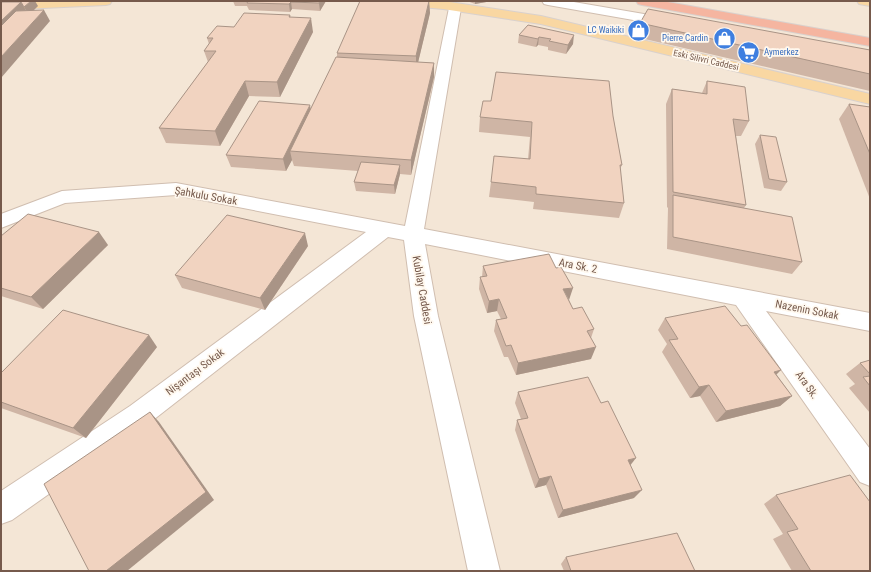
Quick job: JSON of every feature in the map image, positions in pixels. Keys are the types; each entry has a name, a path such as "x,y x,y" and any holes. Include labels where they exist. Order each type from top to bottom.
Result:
{"highway":[{"path":"642,1 870,42"},
{"path":"696,1 870,31"}],"main road":[{"path":"1,6 106,1"},
{"name":"Eski Silivri Caddesi","path":"400,1 448,5 541,20 870,99"},
{"path":"863,1 870,2"}],"street":[{"path":"548,1 683,25"},
{"name":"Kubilay Caddesi","path":"448,5 413,234 426,316 484,571"},
{"name":"Şahkulu Sokak","path":"1,221 62,197 176,189 332,220 413,234"},
{"name":"Nişantaşı Sokak","path":"1,509 139,415 384,229"},
{"name":"Ara Sk. 2","path":"413,234 743,297"},
{"name":"Nazenin Sokak","path":"743,297 870,322"},
{"name":"Ara Sk.","path":"743,297 870,472"}],"shaded area":[{"path":"1,1 870,1 870,571 1,571"}],"building":[{"path":"1,1 31,1 24,7 21,2"},
{"path":"248,1 320,1 319,3 291,2 289,4 247,3"},
{"path":"360,1 429,1 416,56 337,53"},
{"path":"1,2 21,2 1,21"},
{"path":"648,9 870,50 870,74 640,23"},
{"path":"44,10 1,57 1,26 16,11"},
{"path":"244,13 290,15 289,17 311,18 277,82 245,81 215,131 159,128 216,51 204,51 213,38 207,38 217,26 234,27"},
{"path":"528,25 574,35 568,45 549,41 551,39 539,37 538,39 519,35"},
{"path":"336,57 434,63 411,160 290,151"},
{"path":"496,72 609,81 613,116 622,165 620,165 624,203 536,194 536,187 491,182 494,156 530,159 532,122 480,117 483,101 491,101"},
{"path":"707,81 745,87 749,121 733,119 746,205 673,192 672,89 707,94"},
{"path":"259,101 310,105 283,159 226,155"},
{"path":"849,104 870,107 870,154"},
{"path":"760,135 776,137 787,182 769,179"},
{"path":"361,162 400,165 394,185 354,182"},
{"path":"673,195 792,217 802,262 673,237"},
{"path":"28,214 99,232 31,297 1,288 1,236"},
{"path":"227,215 305,233 260,298 175,275"},
{"path":"549,254 556,268 561,267 573,288 563,289 573,309 582,307 594,329 587,331 596,347 518,363 511,345 506,346 496,320 507,318 499,299 489,301 480,277 487,276 483,266"},
{"path":"725,306 741,326 747,325 781,370 774,372 792,396 726,411 709,385 699,387 669,340 678,339 665,318"},
{"path":"63,310 149,335 73,428 1,402 1,373"},
{"path":"870,360 870,374 860,363"},
{"path":"870,376 870,386 863,377"},
{"path":"588,377 601,403 608,401 636,458 628,460 642,490 563,510 551,476 539,479 517,420 528,418 518,392"},
{"path":"150,412 206,492 106,571 89,571 44,484"},
{"path":"850,475 870,502 870,571 811,571 787,532 798,529 776,495"},
{"path":"677,533 695,571 571,571 566,557"}],"place":[{"name":"LC Waikiki","path":"639,30"},
{"name":"Pierre Cardin","path":"724,38"},
{"name":"Aymerkez","path":"749,52"}]}
